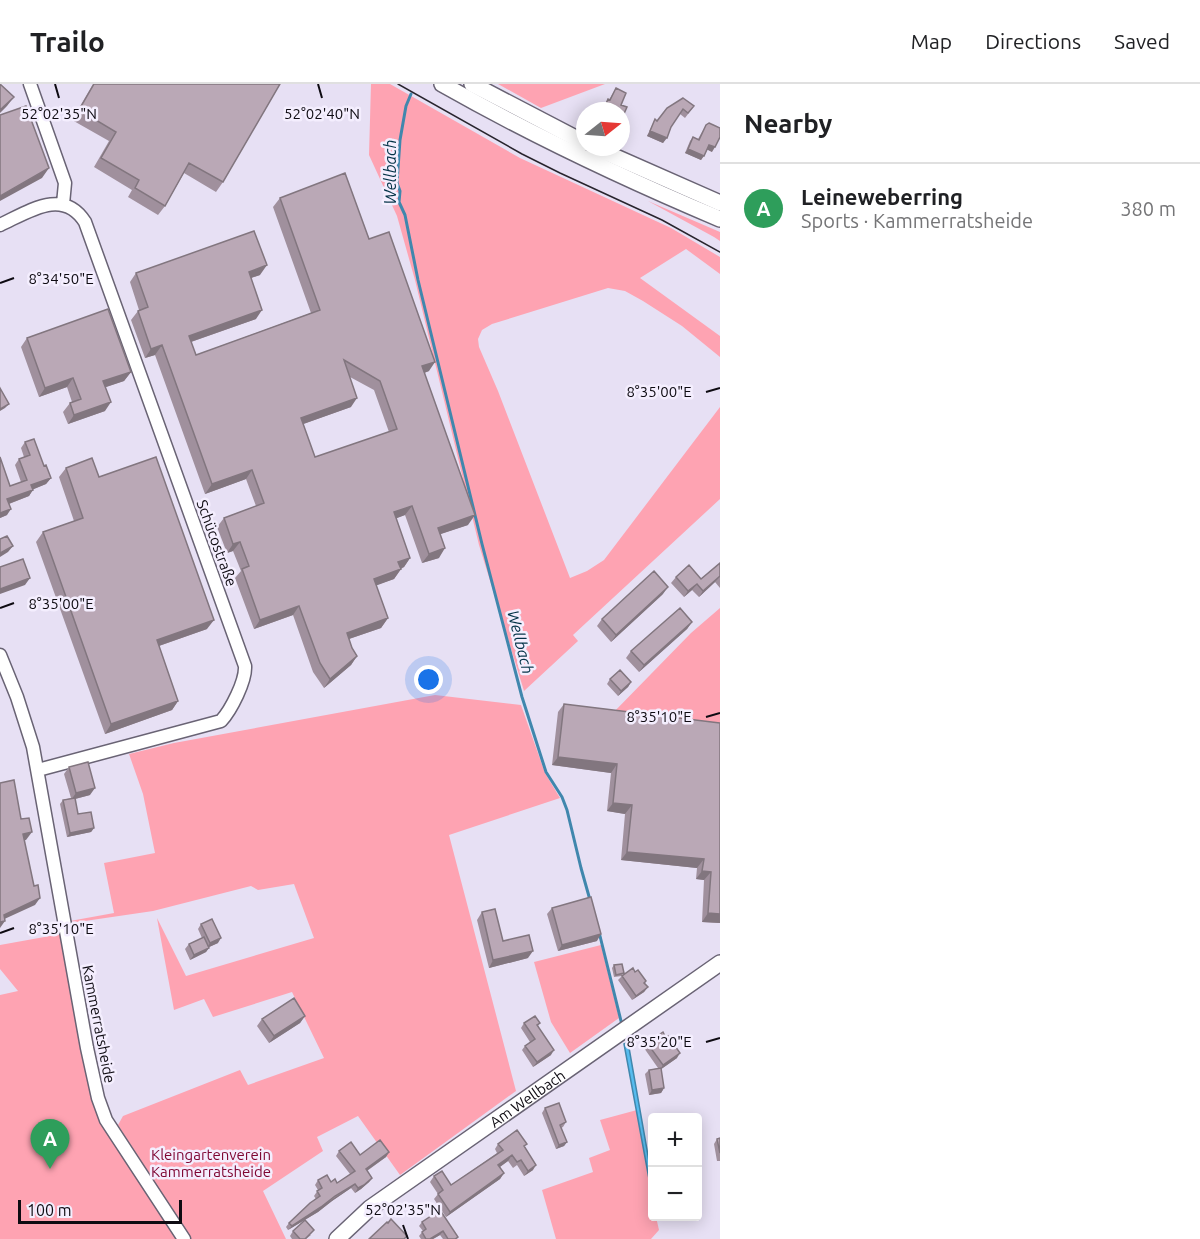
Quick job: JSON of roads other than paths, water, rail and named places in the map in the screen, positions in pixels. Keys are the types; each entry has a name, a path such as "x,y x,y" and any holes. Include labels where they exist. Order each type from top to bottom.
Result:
{"main road":[{"path":"442,84 581,158 720,219"},
{"path":"472,84 576,138"},
{"path":"613,156 720,203"},
{"name":"Am Wellbach","path":"337,1239 377,1203 720,963"}],"street":[{"path":"0,225 43,206 63,204 65,183 30,84"},
{"name":"Schücostraße","path":"38,770 221,721 245,673 244,660 88,228 81,215 63,204"},
{"name":"Kammerratsheide","path":"0,655 33,747 98,1098 106,1120 184,1239"}],"water":[{"path":"628,1042 648,1155 648,1173 624,1044"}],"waterway":[{"name":"Wellbach","path":"411,94 406,106 400,140 397,183 400,191 399,202 405,215 418,280 482,544 522,697 546,772 562,797 567,810 590,900"},
{"name":"Wellbach","path":"599,932 622,1025"}],"tram line":[{"path":"398,84 522,154 662,220 720,252"}],"place":[{"name":"Leineweberring","path":"50,1169"}],"park label":[{"name":"Kleingartenverein Kammerratsheide","path":"211,1162"}]}
